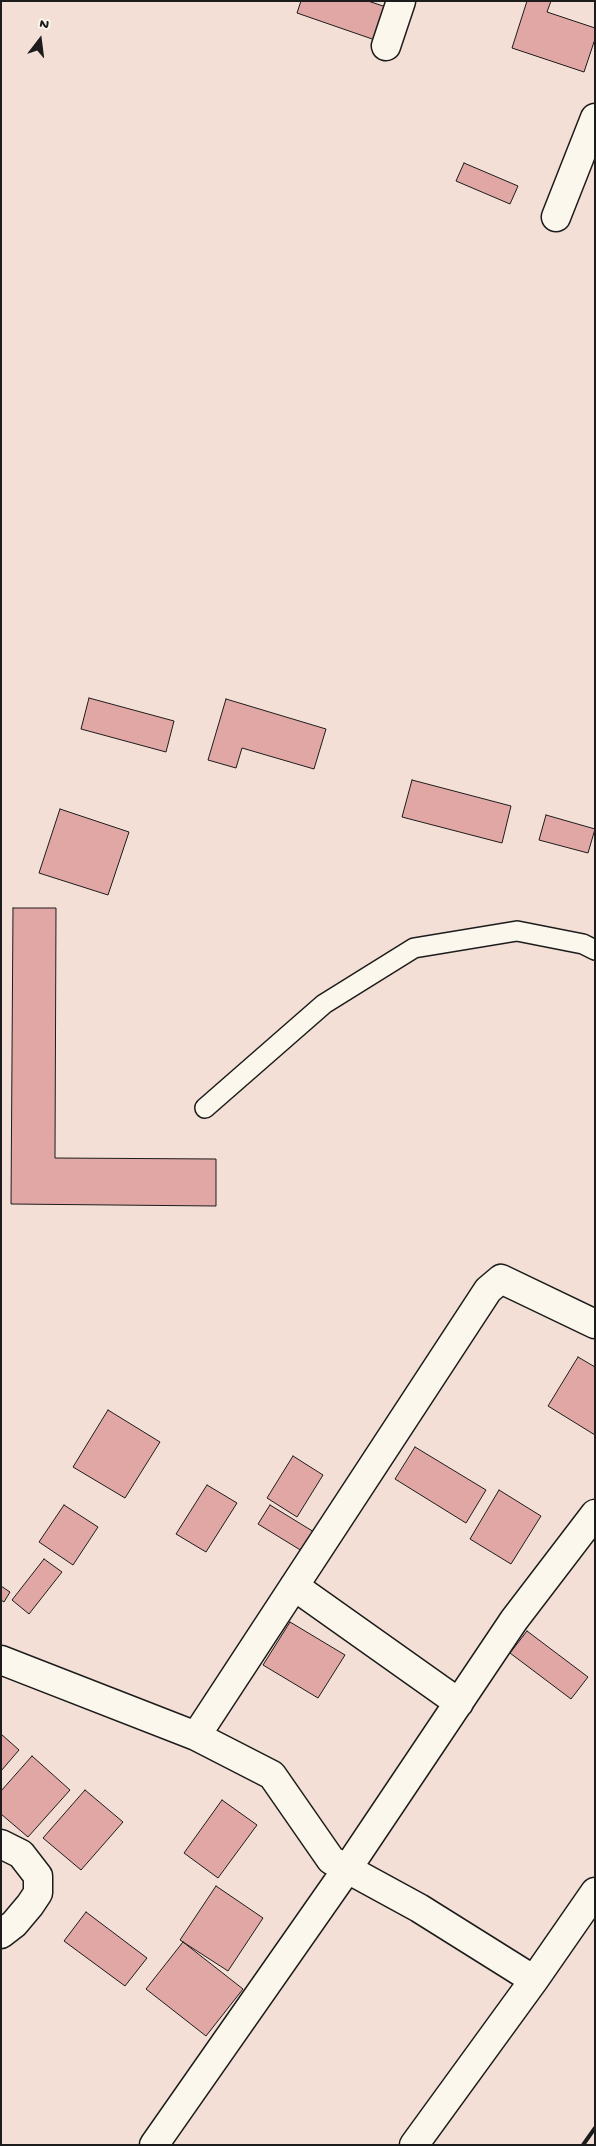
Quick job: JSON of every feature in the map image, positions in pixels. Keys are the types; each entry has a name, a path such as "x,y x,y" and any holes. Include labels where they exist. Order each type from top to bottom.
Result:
{"street":[{"path":"386,46 401,1"},
{"path":"556,217 595,118"},
{"path":"196,1736 488,1290 501,1279 595,1324"},
{"path":"154,2145 347,1869 514,1620 595,1514"},
{"path":"294,1586 459,1703"},
{"path":"1,1660 196,1736 272,1775 331,1860 419,1908 534,1980"},
{"path":"1,1844 21,1854 38,1876 38,1893 14,1924 1,1934"},
{"path":"414,2145 534,1980 595,1892"}],"lane":[{"path":"205,1108 324,1004 414,948 516,931 583,944 595,950"}],"building":[{"path":"301,1 368,1 389,8 378,41 297,13"},
{"path":"527,1 551,1 547,12 595,28 595,39 584,72 512,48"},
{"path":"464,163 518,186 510,204 456,181"},
{"path":"89,698 174,721 166,752 81,729"},
{"path":"226,699 326,729 314,769 242,748 236,768 208,760"},
{"path":"412,780 511,806 502,843 402,817"},
{"path":"60,809 129,832 108,895 39,873"},
{"path":"546,815 595,829 588,853 539,840"},
{"path":"13,908 56,908 55,1158 216,1159 216,1206 11,1204"},
{"path":"578,1357 595,1367 595,1435 548,1406"},
{"path":"108,1410 160,1442 125,1498 73,1467"},
{"path":"415,1447 486,1490 466,1523 395,1479"},
{"path":"293,1456 323,1475 297,1517 267,1498"},
{"path":"207,1485 237,1503 206,1552 176,1534"},
{"path":"499,1490 541,1516 511,1564 470,1539"},
{"path":"64,1505 98,1527 73,1565 39,1542"},
{"path":"270,1505 314,1532 302,1551 258,1524"},
{"path":"44,1559 62,1572 29,1614 12,1600"},
{"path":"1,1586 10,1592 4,1602 1,1600"},
{"path":"290,1622 345,1655 318,1698 263,1665"},
{"path":"527,1631 588,1677 571,1699 510,1653"},
{"path":"1,1734 19,1750 1,1771"},
{"path":"32,1756 70,1790 28,1837 1,1814 1,1791"},
{"path":"85,1790 123,1822 81,1870 43,1838"},
{"path":"222,1800 257,1825 218,1878 184,1853"},
{"path":"216,1886 263,1918 228,1971 180,1940"},
{"path":"86,1912 147,1958 125,1986 64,1941"},
{"path":"183,1942 243,1989 206,2036 146,1989"}],"railway":[{"path":"583,2145 595,2128"}]}
